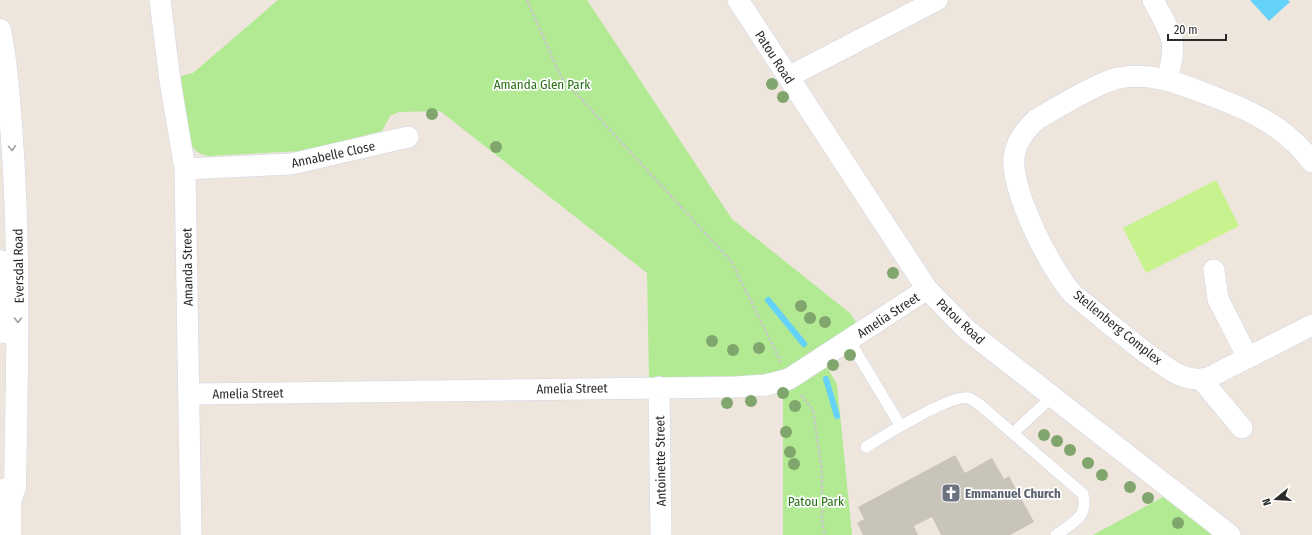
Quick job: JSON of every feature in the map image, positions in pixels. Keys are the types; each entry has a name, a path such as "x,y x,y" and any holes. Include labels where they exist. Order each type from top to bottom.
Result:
{"street":[{"name":"Amanda Street","path":"160,0 170,81 185,169 191,535"},
{"name":"Patou Road","path":"738,0 927,289 967,330 1230,535"},
{"path":"788,77 937,0"},
{"path":"1153,0 1174,45 1174,58 1167,79"},
{"name":"Eversdal Road","path":"0,30 10,109 17,220 19,301 15,487 10,502"},
{"name":"Stellenberg Complex","path":"1201,380 1188,379 1180,376 1137,346 1074,294 1055,270 1034,229 1016,180 1014,155 1018,143 1029,126 1037,119 1109,81 1136,76 1167,79 1235,105 1263,118 1290,137 1312,162"},
{"name":"Annabelle Close","path":"185,169 291,164 408,137"},
{"name":"Eversdal Road","path":"0,261 3,301 6,488 10,502 10,535"},
{"path":"1214,270 1218,299 1248,358"},
{"name":"Amelia Street","path":"189,394 735,387 766,385 789,379 927,289"},
{"path":"1242,428 1201,380 1312,325"},
{"name":"Antoinette Street","path":"659,387 661,535"}],"lane":[{"path":"849,340 900,425"},
{"path":"1013,433 1052,397"},
{"path":"866,447 900,425 958,398 968,398 979,404 1083,494 1086,504 1083,514 1056,535"}],"path":[{"path":"527,0 561,77 731,261 789,379 813,410 822,471 822,523 825,535"}],"green space":[{"name":"Amanda Glen Park","path":"278,0 587,0 732,219 851,314 856,323 782,372 766,376 649,378 647,273 440,111 399,112 390,116 382,131 304,151 208,156 199,153 189,141 181,76 193,73"},
{"path":"1216,180 1239,226 1146,273 1123,228"},
{"name":"Patou Park","path":"826,366 837,384 852,535 783,535 783,395"},
{"path":"1163,497 1212,535 1093,535"}],"water":[{"path":"1250,0 1288,0 1290,2 1269,21"}],"building":[{"name":"Emmanuel Church","path":"955,455 965,473 992,458 1004,479 1009,476 1034,522 1010,535 941,535 932,517 914,526 918,535 863,535 857,523 864,519 858,507"}],"waterway":[{"path":"768,300 804,344"},
{"path":"826,379 837,416"}],"place":[{"name":"Emmanuel Church","path":"951,493"}]}
